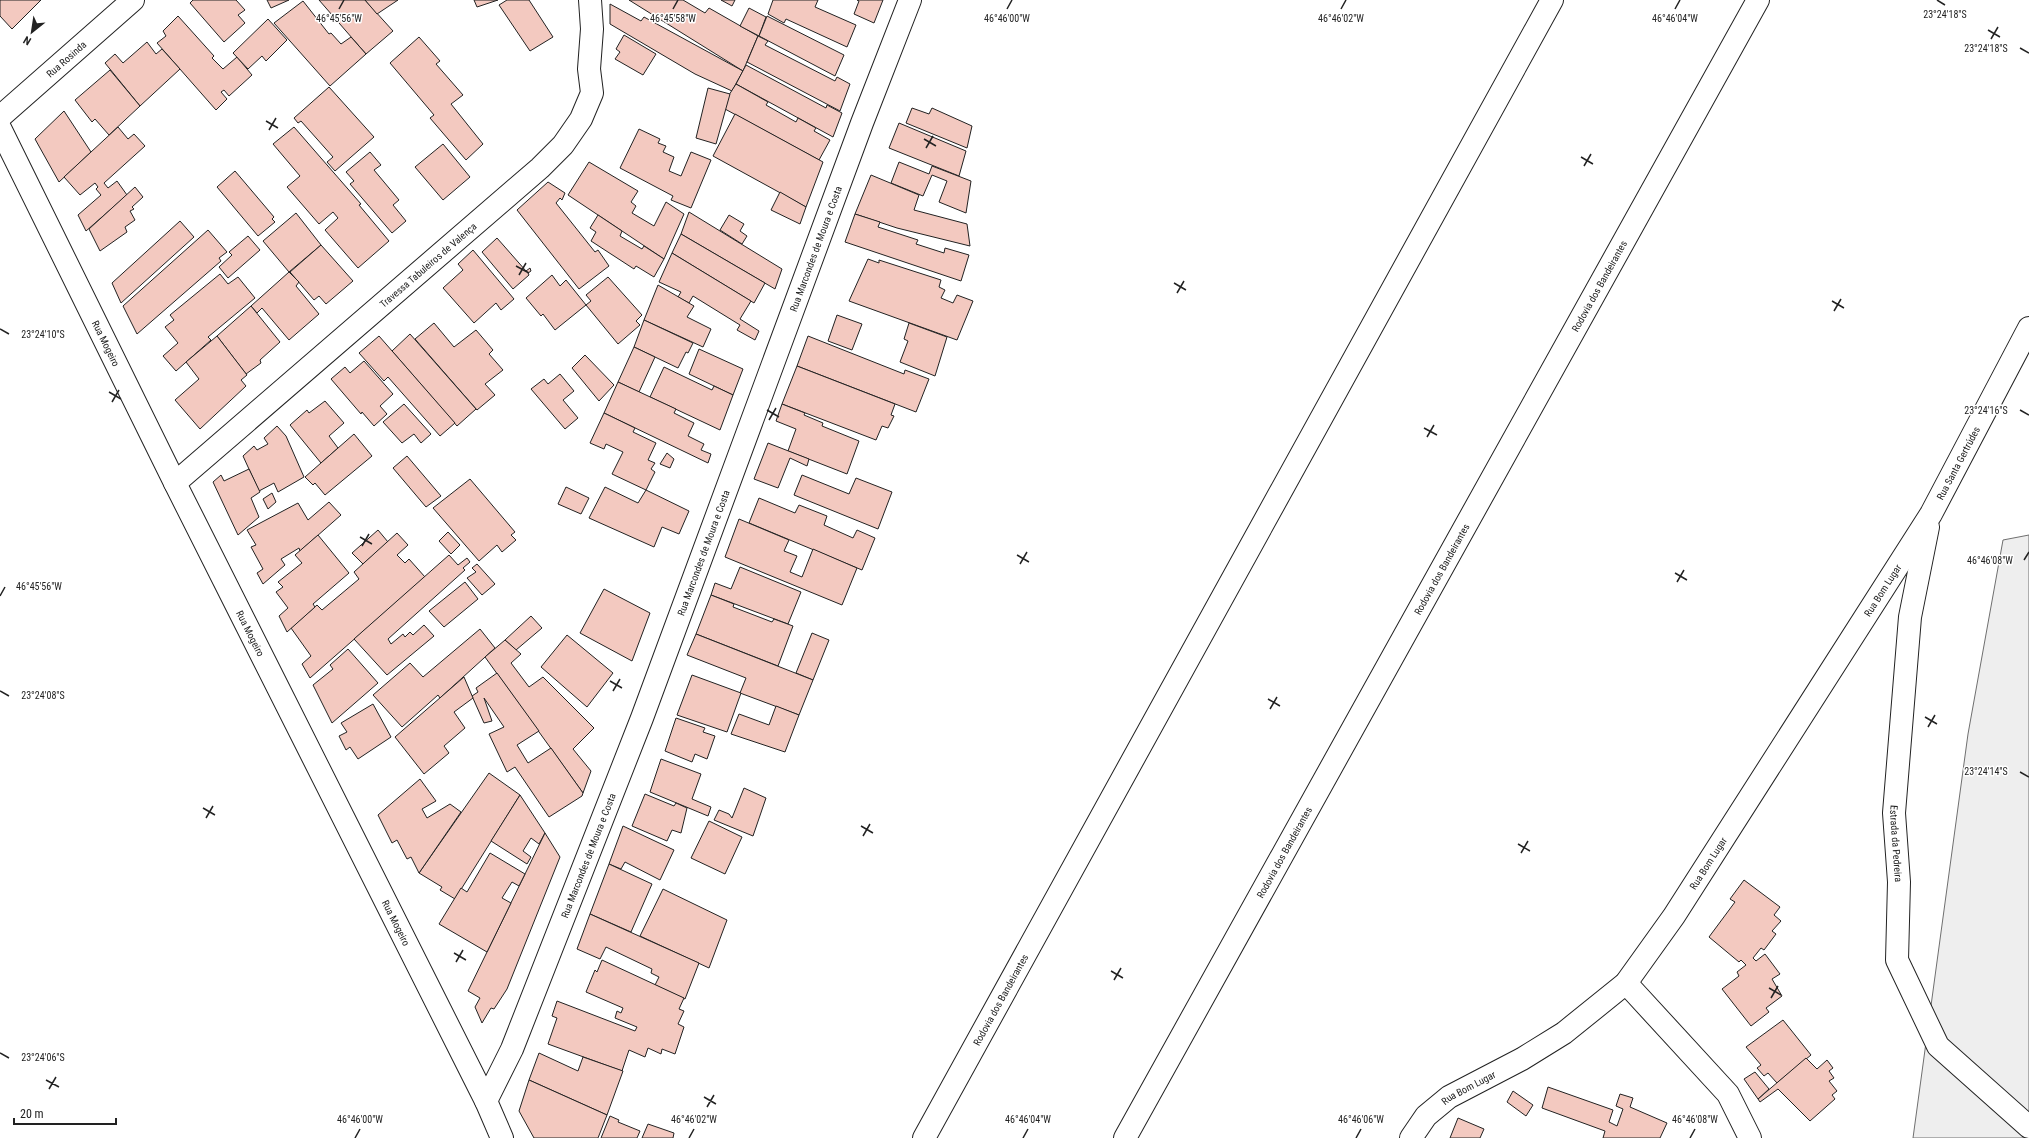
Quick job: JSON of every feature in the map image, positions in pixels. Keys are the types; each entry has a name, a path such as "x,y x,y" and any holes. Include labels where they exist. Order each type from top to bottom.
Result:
{"main road":[{"name":"Rua Rosinda","path":"0,117 133,0"},
{"name":"Travessa Tabuleiros de Valença","path":"175,483 534,174 563,146 581,119 592,93 589,68 592,29 590,0"},
{"name":"Rua Marcondes de Moura e Costa","path":"486,1101 512,1049 639,725 862,123 910,0"},
{"name":"Rodovia dos Bandeirantes","path":"924,1138 1552,0"},
{"name":"Rodovia dos Bandeirantes","path":"1125,1138 1758,0"},
{"name":"Rua Mogeiro","path":"0,128 175,483 486,1101 502,1138"},
{"name":"Rua Santa Gertrúdes","path":"1931,514 2029,328"},
{"name":"Rua Bom Lugar","path":"1411,1138 1426,1116 1449,1097 1522,1059 1564,1033 1626,983 1674,916 1931,514"},
{"name":"Estrada da Pedreira","path":"1931,514 1910,617 1894,813 1899,882 1897,960 1938,1046 2029,1127"},
{"path":"1626,983 1728,1094 1750,1138"}],"shaded area":[{"path":"2029,535 2029,1138 1913,1138 1968,734 2003,540"}],"building":[{"path":"0,0 41,0 12,29 0,16"},
{"path":"193,0 236,0 245,10 238,15 245,23 224,42 190,3"},
{"path":"267,0 289,0 271,8"},
{"path":"319,0 365,0 393,31 366,54"},
{"path":"365,0 398,0 377,14"},
{"path":"474,0 498,0 477,7"},
{"path":"507,0 529,0 553,37 530,51 499,5"},
{"path":"629,0 683,0 705,13 709,8 758,36 743,71"},
{"path":"721,0 735,0 732,6"},
{"path":"773,0 818,0 815,7 856,25 847,47 786,19 784,23 768,14"},
{"path":"857,0 883,0 874,23 854,14 859,1"},
{"path":"303,1 329,34 331,33 341,44 351,37 366,54 330,86 274,23"},
{"path":"610,4 641,21 644,17 743,71 732,91 695,74 610,24"},
{"path":"749,8 766,17 759,36 740,26"},
{"path":"178,16 214,56 212,58 223,69 237,57 252,75 229,96 224,90 221,92 227,99 216,110 157,43 166,36 163,31"},
{"path":"767,16 844,55 835,76 759,36"},
{"path":"268,19 287,40 266,61 262,56 248,69 233,53"},
{"path":"624,35 656,54 643,75 615,59 620,52 616,49"},
{"path":"758,36 768,41 765,45 835,81 837,77 850,84 840,111 747,62"},
{"path":"419,37 440,61 436,64 463,95 451,104 483,144 466,160 430,118 434,115 390,63"},
{"path":"147,42 156,54 162,49 180,69 140,106 105,63 115,54 123,63"},
{"path":"746,65 826,108 827,105 842,113 833,137 736,84"},
{"path":"110,70 140,106 109,135 95,119 92,122 75,100"},
{"path":"736,84 768,102 766,105 796,122 798,118 816,128 814,131 830,140 819,160 725,109 729,95"},
{"path":"329,87 374,137 335,171 327,162 333,157 301,121 298,123 294,118"},
{"path":"708,88 730,94 716,144 696,138"},
{"path":"912,108 929,114 932,108 972,126 967,148 906,123"},
{"path":"64,111 91,152 59,182 35,139"},
{"path":"735,114 823,162 806,207 713,156"},
{"path":"899,123 966,151 959,176 889,148"},
{"path":"118,127 128,139 134,134 145,146 104,183 108,188 117,181 127,195 86,231 78,215 101,195 96,189 98,187 95,183 80,195 64,177"},
{"path":"294,127 361,204 359,205 389,241 358,268 325,230 338,218 333,212 319,224 287,187 300,176 273,144"},
{"path":"639,129 660,139 658,143 666,146 663,152 674,157 669,171 681,176 691,152 711,160 691,208 671,200 673,196 620,168"},
{"path":"443,144 470,177 443,200 415,167"},
{"path":"370,152 381,165 374,170 399,200 393,205 406,221 392,233 350,184 354,181 346,172"},
{"path":"589,162 638,191 631,202 636,206 632,213 654,226 666,202 684,214 664,259 568,195"},
{"path":"899,162 929,174 932,166 971,181 966,213 939,202 947,181 932,175 923,196 891,183"},
{"path":"235,171 274,217 272,219 275,222 258,236 217,187"},
{"path":"871,175 919,195 914,210 967,224 970,246 897,228 855,214"},
{"path":"548,182 565,193 562,200 560,198 556,203 595,252 598,250 609,266 579,289 517,210"},
{"path":"135,187 143,197 132,207 134,209 130,211 135,220 125,227 127,232 100,251 89,229"},
{"path":"780,192 806,207 800,224 771,210"},
{"path":"689,212 782,269 775,289 681,234"},
{"path":"296,213 321,245 289,272 263,241"},
{"path":"855,214 880,222 878,227 918,240 916,244 944,253 945,248 969,255 961,281 845,242"},
{"path":"598,215 622,231 620,236 642,249 644,246 664,259 654,277 636,266 634,269 591,241 596,232 590,228"},
{"path":"729,215 744,224 740,231 747,236 742,244 720,230"},
{"path":"180,221 194,237 121,303 112,283"},
{"path":"208,230 227,252 219,258 221,261 137,334 123,306"},
{"path":"681,234 765,283 754,303 672,253"},
{"path":"248,236 260,250 228,278 219,267 232,255 229,252"},
{"path":"497,238 526,271 530,268 531,271 528,273 529,275 513,289 482,252"},
{"path":"321,245 353,281 326,304 319,296 314,300 290,272"},
{"path":"473,250 514,299 501,310 496,303 474,323 443,288 463,270 458,264"},
{"path":"672,253 751,301 740,319 759,331 755,340 737,330 740,325 693,296 689,303 678,297 681,292 659,282"},
{"path":"868,259 879,263 879,260 941,280 939,287 945,290 941,298 953,303 957,295 973,301 957,340 849,301"},
{"path":"289,272 299,282 296,286 319,314 289,340 262,308 257,313 251,306"},
{"path":"220,274 228,284 238,277 255,298 208,337 211,340 176,371 163,356 178,343 165,327 174,320 170,315"},
{"path":"552,275 560,286 566,280 586,305 555,330 543,314 541,316 526,298"},
{"path":"608,277 642,315 636,321 640,325 618,344 586,305 591,301 586,295"},
{"path":"658,285 694,306 687,317 711,329 703,347 644,320"},
{"path":"251,306 280,342 260,360 261,363 246,374 217,336"},
{"path":"837,315 862,324 852,350 828,341"},
{"path":"644,320 693,343 688,353 686,352 678,368 634,347"},
{"path":"434,323 454,347 476,330 493,350 489,354 503,370 485,384 495,395 477,410 415,339"},
{"path":"909,323 947,337 935,376 900,362 908,341 904,339"},
{"path":"410,334 476,409 457,426 392,351"},
{"path":"217,336 247,375 241,380 246,386 200,429 175,400 199,379 186,362"},
{"path":"379,336 455,423 440,436 388,377 384,381 359,353"},
{"path":"808,336 904,374 905,370 929,379 916,412 797,366"},
{"path":"634,347 655,357 639,392 618,382"},
{"path":"699,349 743,369 733,395 689,374"},
{"path":"585,355 614,385 599,401 572,368"},
{"path":"364,361 393,394 380,406 387,414 374,426 362,412 361,414 331,379 345,367 350,373"},
{"path":"797,366 895,404 891,415 894,416 888,428 882,426 876,440 782,404"},
{"path":"664,367 712,390 714,386 733,395 720,430 650,397"},
{"path":"560,374 574,391 563,400 578,418 565,429 531,389 544,379 548,384"},
{"path":"618,382 676,409 674,413 694,423 688,436 704,444 701,450 711,454 708,463 604,413"},
{"path":"325,401 344,423 329,436 338,448 321,463 290,425 307,410 309,413"},
{"path":"404,404 431,434 421,443 414,434 402,443 383,422"},
{"path":"782,404 805,413 804,415 823,423 822,426 859,441 847,474 788,451 796,429 776,421"},
{"path":"604,413 635,428 633,432 656,443 648,460 655,463 651,469 655,472 646,490 612,474 623,452 606,444 604,449 590,443"},
{"path":"277,426 286,436 304,477 278,492 274,483 259,491 243,456 254,446 257,450 268,444 264,438"},
{"path":"354,434 372,456 325,495 315,483 313,485 305,477"},
{"path":"768,443 809,459 807,466 790,458 778,488 754,479"},
{"path":"667,453 674,459 670,468 660,464"},
{"path":"407,456 441,496 426,507 393,468"},
{"path":"249,469 260,492 251,498 259,517 238,535 213,482 221,475 224,481"},
{"path":"802,475 849,494 856,478 892,492 878,529 794,495"},
{"path":"470,479 515,532 511,535 516,540 502,552 497,545 479,561 433,508"},
{"path":"566,487 589,498 581,514 558,504"},
{"path":"605,487 638,503 646,490 689,511 679,534 662,527 654,547 589,518"},
{"path":"272,493 276,502 268,509 263,499"},
{"path":"759,498 795,513 799,505 827,516 824,525 853,538 857,530 875,538 862,570 749,523"},
{"path":"329,502 341,515 300,551 299,548 281,559 285,565 263,584 257,573 263,569 251,547 256,545 247,530 298,503 308,520"},
{"path":"739,519 789,540 784,551 797,556 790,572 802,577 813,549 857,568 842,605 725,557"},
{"path":"378,530 388,542 363,564 352,553"},
{"path":"448,532 460,545 451,554 439,541"},
{"path":"397,533 408,545 397,555 405,563 409,559 425,577 310,678 302,664 311,656 291,628 317,605 322,610 359,579 354,572"},
{"path":"318,535 349,573 313,604 315,607 287,632 279,616 288,608 276,592 283,587 278,582 302,563 295,555"},
{"path":"449,555 458,565 467,558 470,562 463,568 465,570 388,639 391,644 403,634 405,637 410,632 413,635 424,625 434,636 387,675 354,639"},
{"path":"477,564 495,584 482,595 467,578 476,572 472,568"},
{"path":"740,567 801,592 788,624 711,595 715,583 731,589"},
{"path":"465,582 478,599 444,627 429,611"},
{"path":"604,589 650,613 632,661 580,633"},
{"path":"711,595 734,604 733,607 772,622 774,619 793,626 778,666 696,634"},
{"path":"531,616 542,628 516,650 505,640"},
{"path":"480,629 495,648 440,698 438,695 402,727 373,695 410,663 423,677"},
{"path":"812,633 829,640 813,680 796,673"},
{"path":"696,634 813,680 799,715 740,693 746,678 687,655"},
{"path":"567,635 613,673 587,707 541,667"},
{"path":"505,640 521,654 511,663 529,687 543,677 594,728 573,749 591,771 583,793 485,657"},
{"path":"348,649 378,683 332,723 313,685 333,669 330,665"},
{"path":"497,673 539,731 517,745 528,763 551,748 583,793 582,796 549,817 515,767 507,772 489,734 504,727 484,698 492,721 484,723 472,696 478,692 476,688"},
{"path":"692,675 741,693 727,732 677,715"},
{"path":"464,677 473,698 454,712 465,728 444,746 449,753 424,774 395,737"},
{"path":"373,704 391,737 358,759 350,747 346,750 339,736 347,732 341,723"},
{"path":"776,706 799,715 785,752 731,734 739,714 769,725"},
{"path":"676,718 705,728 703,732 715,736 707,759 695,754 692,762 665,751"},
{"path":"661,759 701,774 692,799 711,807 708,816 650,792"},
{"path":"489,773 520,795 455,899 440,890 442,887 419,873"},
{"path":"420,779 436,801 422,809 427,818 450,804 461,812 419,873 411,857 407,859 397,840 392,843 378,815"},
{"path":"744,788 766,798 753,836 714,820 719,810 729,814 732,818"},
{"path":"645,794 674,806 676,803 687,808 681,833 672,830 667,841 632,826"},
{"path":"520,795 545,833 539,844 531,838 523,851 531,857 527,864 491,841"},
{"path":"709,821 742,837 725,874 691,858"},
{"path":"623,826 674,850 660,880 625,862 621,869 609,864"},
{"path":"545,833 560,857 507,989 494,1009 491,1008 482,1023 475,1007 480,998 468,991"},
{"path":"490,853 525,874 519,886 512,882 502,898 511,903 487,952 439,924 461,888 467,892"},
{"path":"609,864 652,884 631,932 590,914"},
{"path":"1744,880 1780,907 1774,915 1781,921 1772,931 1776,934 1764,950 1761,948 1753,958 1756,961 1765,954 1780,974 1772,979 1782,996 1766,1008 1769,1012 1751,1026 1722,989 1739,976 1737,972 1746,965 1741,960 1739,962 1709,937 1735,902 1730,899"},
{"path":"663,889 727,920 709,968 640,936"},
{"path":"590,914 699,963 685,999 655,985 659,977 651,973 652,969 606,947 600,959 577,949"},
{"path":"602,960 684,998 679,1009 684,1011 678,1024 684,1027 675,1054 662,1049 661,1054 648,1048 645,1057 629,1050 622,1071 548,1044 557,1018 552,1016 557,1001 635,1031 637,1027 615,1018 617,1011 621,1013 623,1008 586,992 595,970 597,972"},
{"path":"1783,1020 1811,1055 1777,1083 1768,1073 1764,1076 1757,1068 1761,1065 1746,1047"},
{"path":"539,1053 578,1071 583,1057 623,1071 607,1115 529,1080"},
{"path":"1806,1058 1817,1069 1827,1060 1833,1068 1829,1071 1834,1078 1829,1081 1837,1091 1832,1095 1835,1099 1810,1121 1778,1089 1760,1102 1758,1099"},
{"path":"1755,1072 1769,1089 1758,1099 1744,1079"},
{"path":"529,1080 607,1115 598,1138 534,1138 519,1111"},
{"path":"1548,1087 1613,1110 1609,1122 1617,1126 1623,1109 1616,1106 1620,1094 1633,1098 1630,1107 1667,1123 1660,1138 1603,1138 1605,1131 1542,1108"},
{"path":"1513,1091 1533,1105 1526,1116 1507,1102"},
{"path":"610,1116 619,1120 618,1122 640,1131 637,1138 601,1138"},
{"path":"1458,1118 1484,1129 1480,1138 1450,1138"},
{"path":"648,1124 674,1133 673,1138 642,1138"}]}
